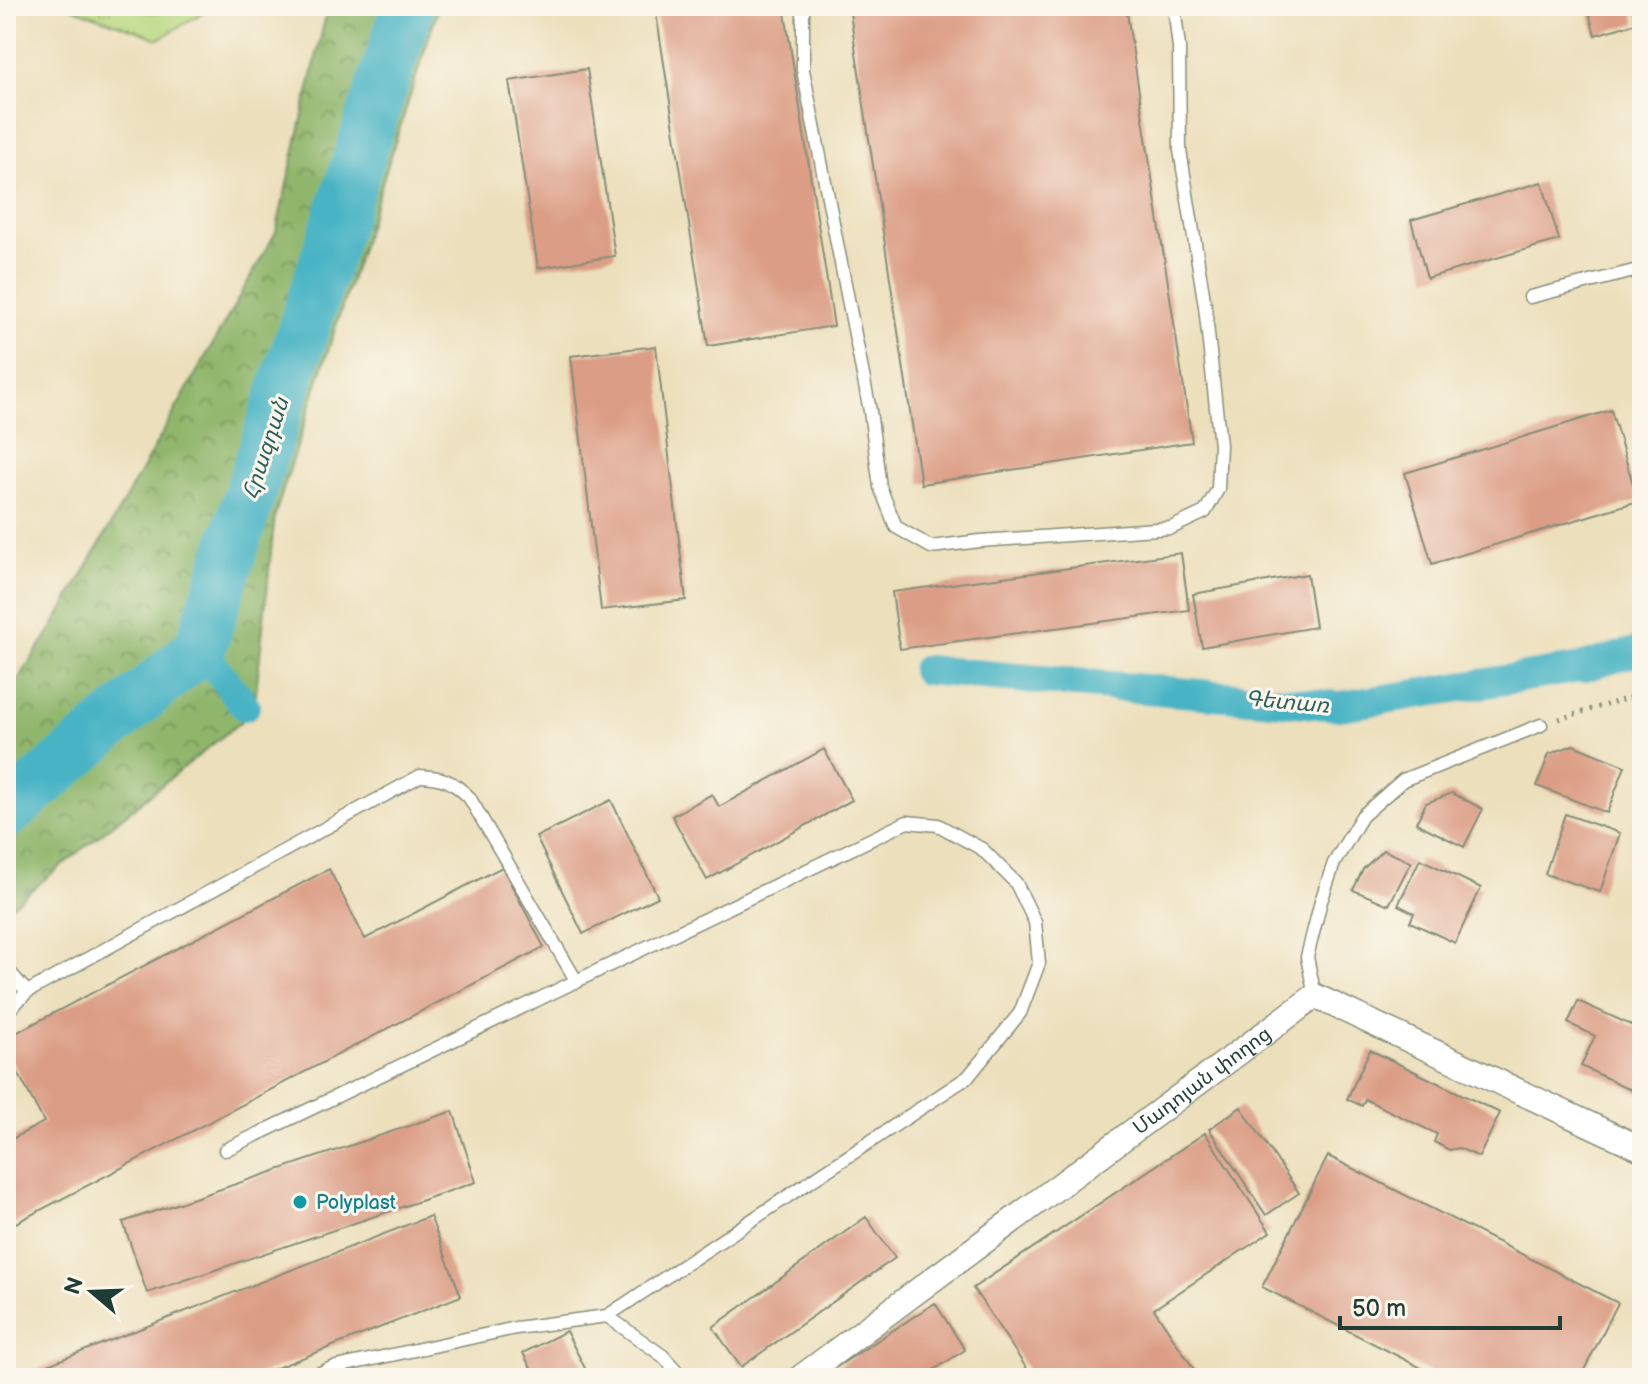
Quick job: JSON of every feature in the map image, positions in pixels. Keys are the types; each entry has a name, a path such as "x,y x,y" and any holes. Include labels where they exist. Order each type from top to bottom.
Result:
{"street":[{"path":"1315,996 1642,1149"},
{"name":"Մադոյան փողոց","path":"800,1378 1315,996"}],"lane":[{"path":"803,6 803,70 870,411 880,487 896,527 931,547 1171,528 1205,512 1218,489 1220,445 1208,337 1180,150 1179,48 1174,6"},
{"path":"1530,297 1642,269"},
{"path":"1315,996 1307,957 1321,901 1334,863 1362,816 1403,780 1541,725"},
{"path":"6,1013 27,992 420,776 441,777 457,785 469,797 577,982"},
{"path":"225,1150 907,822 938,825 982,849 1016,883 1035,922 1039,963 1020,1013 968,1077 607,1316 516,1328 332,1368 308,1378"},
{"path":"6,968 27,992"},
{"path":"607,1316 663,1356 683,1378"}],"path":[{"path":"1541,725 1642,694"}],"green space":[{"path":"66,6 214,6 159,39"},
{"path":"328,6 439,6 275,515 254,711 8,909 6,697 54,625 276,232"}],"building":[{"path":"655,6 784,6 834,326 708,346"},
{"path":"849,6 1126,6 1192,442 921,484"},
{"path":"1587,6 1631,6 1636,23 1595,35"},
{"path":"587,69 615,256 538,268 509,81"},
{"path":"1542,182 1559,240 1427,278 1411,220"},
{"path":"656,346 686,600 601,610 571,356"},
{"path":"1611,410 1638,501 1432,564 1405,473"},
{"path":"1181,553 1189,610 900,649 892,592"},
{"path":"1307,574 1315,627 1202,647 1193,594"},
{"path":"1573,745 1625,766 1607,813 1537,786 1549,754"},
{"path":"824,749 852,800 707,880 672,816 712,794 719,807"},
{"path":"1452,793 1483,809 1464,847 1416,823 1426,803"},
{"path":"611,800 658,897 583,934 536,837"},
{"path":"1565,814 1620,833 1600,892 1545,874"},
{"path":"1383,850 1411,862 1389,905 1353,890 1363,869"},
{"path":"1420,859 1481,888 1455,943 1410,922 1414,913 1398,905"},
{"path":"502,867 544,947 12,1225 6,1214 6,1142 44,1122 6,1050 6,1038 329,869 365,939"},
{"path":"1578,1001 1642,1030 1642,1095 1581,1066 1595,1036 1568,1023"},
{"path":"1370,1050 1500,1113 1479,1157 1459,1148 1449,1150 1434,1142 1437,1134 1365,1099 1362,1106 1347,1099"},
{"path":"1241,1107 1299,1193 1266,1215 1209,1129"},
{"name":"Polyplast","path":"453,1111 476,1182 147,1293 123,1222"},
{"path":"1205,1133 1270,1232 1154,1309 1200,1378 1033,1378 973,1288"},
{"path":"1328,1156 1618,1303 1580,1378 1441,1378 1262,1287"},
{"path":"430,1216 461,1296 251,1378 35,1378 32,1371"},
{"path":"866,1217 895,1258 741,1367 713,1327"},
{"path":"935,1303 965,1350 921,1378 820,1378"},
{"path":"566,1331 590,1378 536,1378 523,1353"}],"waterway":[{"name":"Հրազդան","path":"6,813 200,648 408,6"},
{"name":"Գետառ","path":"200,648 245,706"},
{"name":"Գետառ","path":"926,670 1340,706 1581,668 1642,650"}],"place":[{"name":"Polyplast","path":"300,1202"}]}
